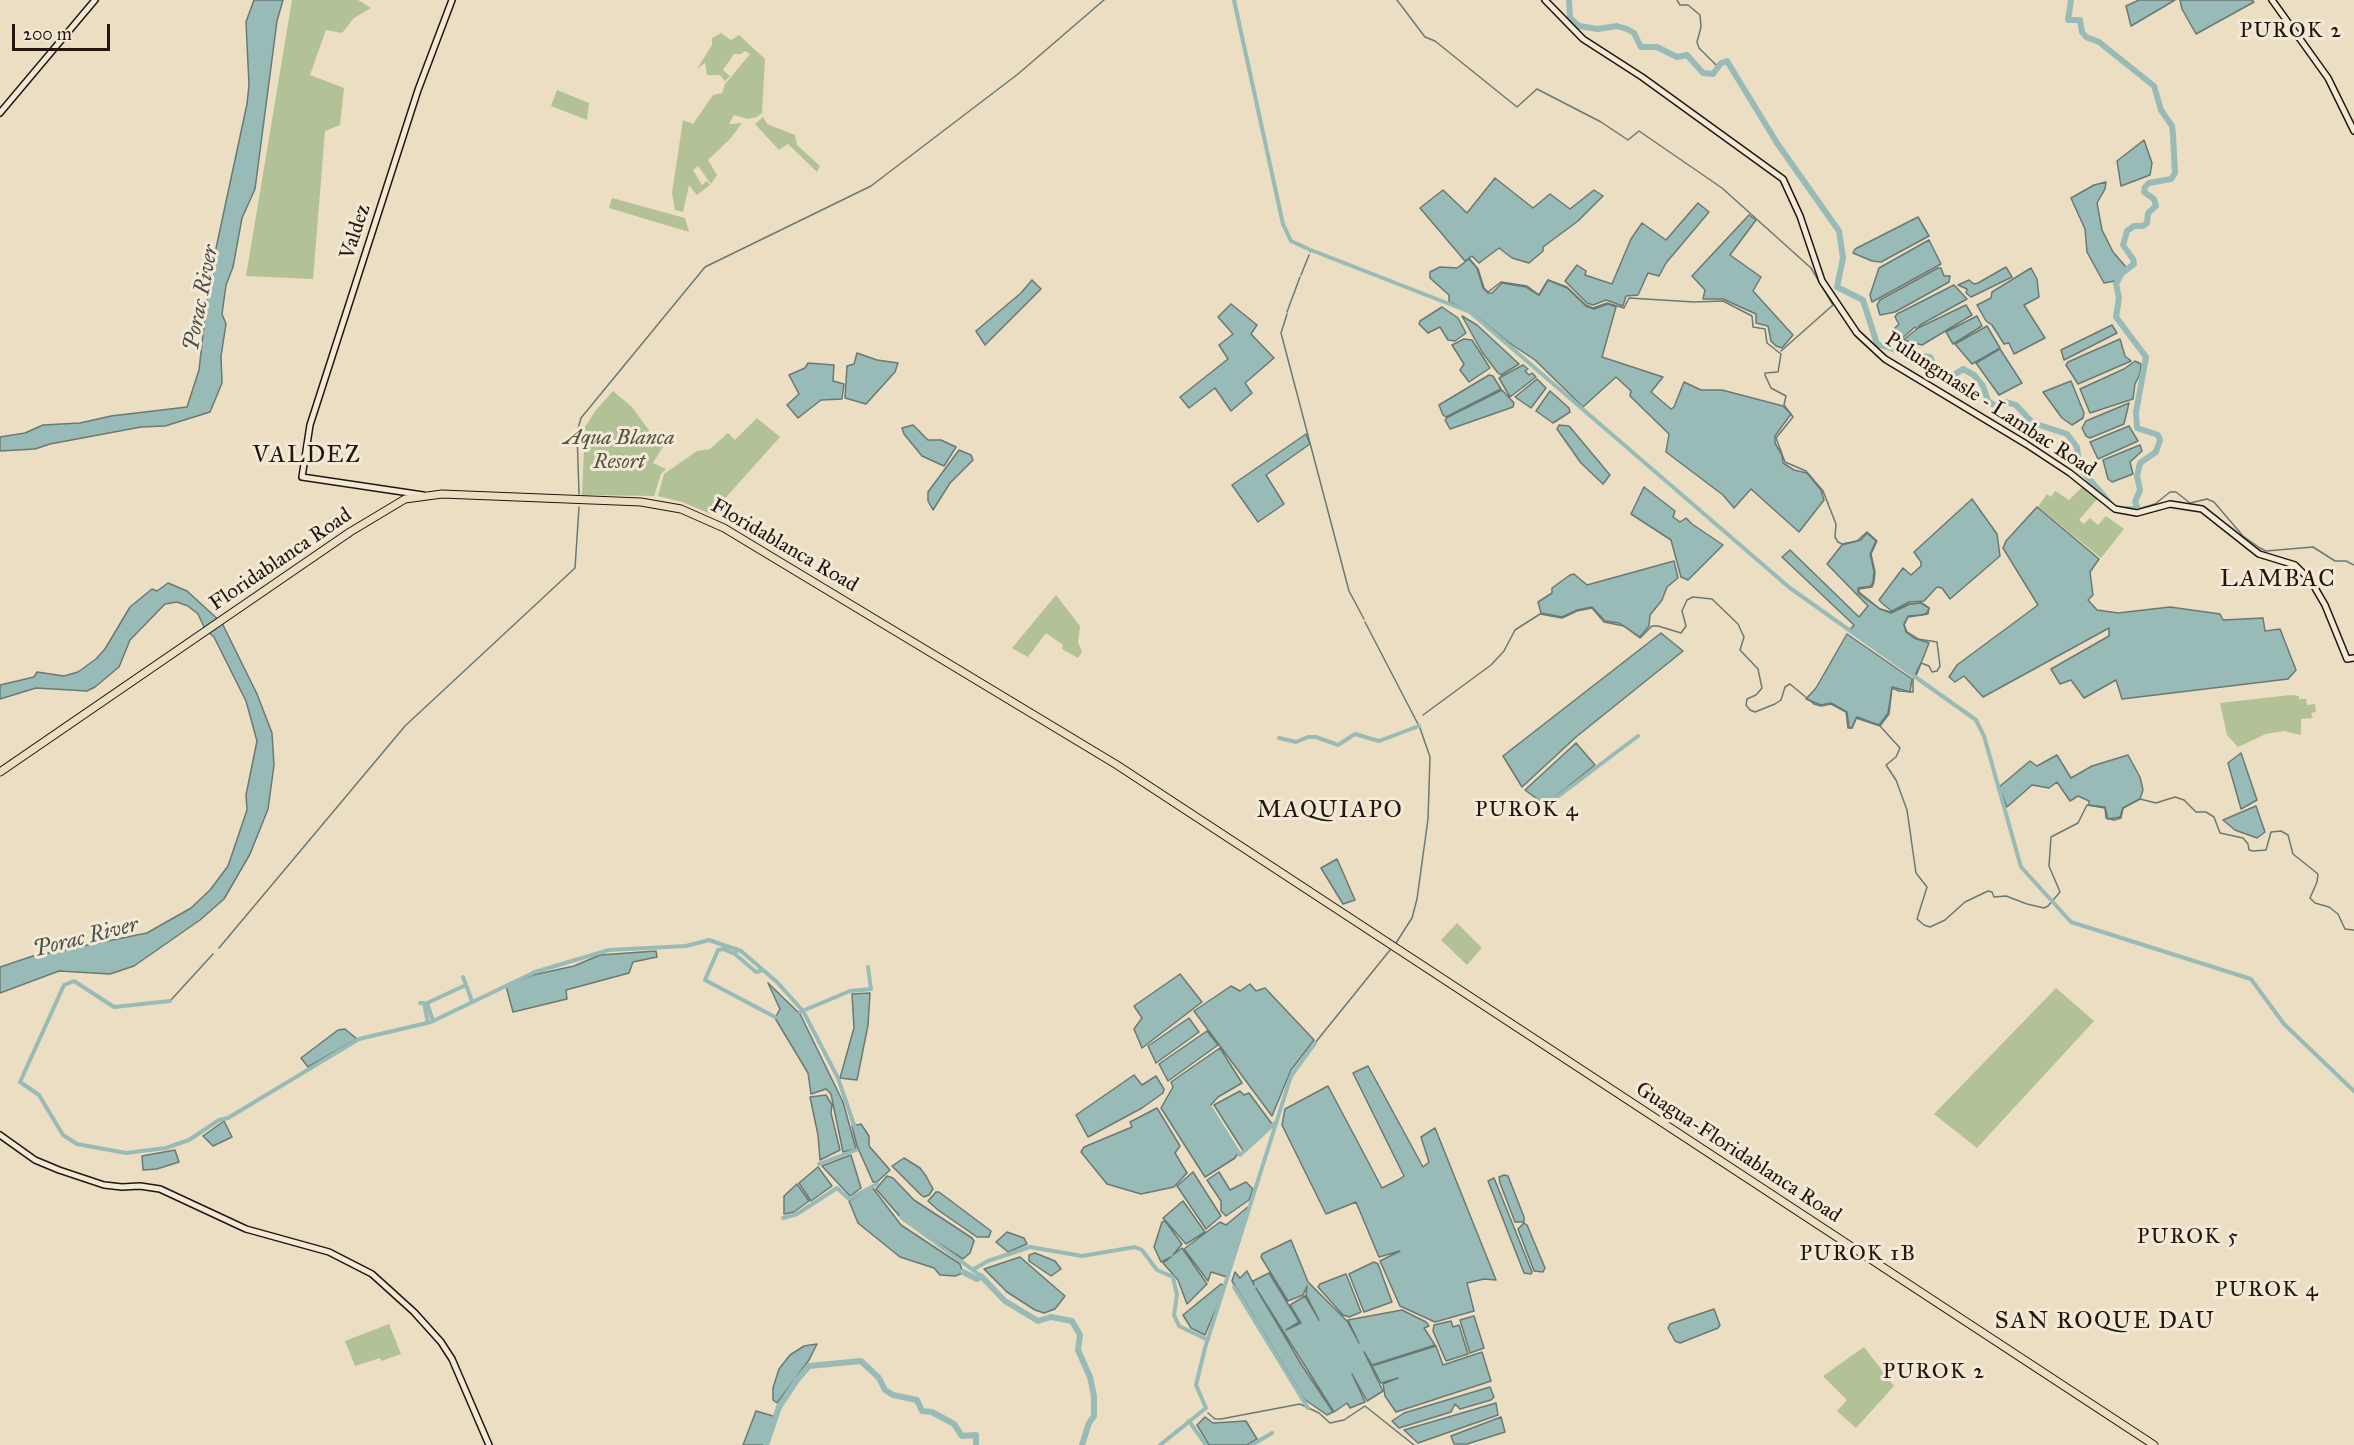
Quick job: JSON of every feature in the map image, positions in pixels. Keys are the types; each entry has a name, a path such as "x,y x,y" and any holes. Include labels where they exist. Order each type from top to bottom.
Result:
{"main road":[{"name":"Floridablanca Road","path":"0,772 350,532 396,503 423,495 641,502 681,508 707,518 1117,765 1394,948"},
{"name":"Guagua-Floridablanca Road","path":"1394,948 2154,1445"}],"street":[{"path":"0,113 95,0"},
{"name":"Valdez","path":"393,490 302,477 310,425 418,90 452,0"},
{"name":"Pulungmasle - Lambac Road","path":"1545,0 1582,39 1642,77 1783,179 1800,216 1822,281 1857,333 1885,359 2045,456 2115,510 2137,513 2170,504 2202,509 2259,554 2295,565 2312,581 2325,605 2347,659 2354,658"},
{"path":"2272,0 2328,78 2354,130"},
{"path":"393,490 423,495"},
{"path":"393,490 397,495 396,503"},
{"path":"0,1135 35,1160 60,1170 104,1185 122,1187 140,1185 160,1189 246,1229 329,1252 372,1274 414,1312 441,1342 459,1374 489,1445"}],"green space":[{"path":"292,0 358,0 371,8 354,18 342,33 326,30 310,75 344,88 340,125 325,131 313,279 246,276"},
{"path":"721,33 731,40 739,35 765,59 762,113 757,117 747,119 734,115 729,124 742,123 730,139 708,160 717,175 711,184 698,166 693,170 702,185 707,181 710,185 697,195 689,185 683,212 675,210 672,193 683,120 693,124 713,95 722,93 725,84 750,54 745,51 741,54 734,54 723,70 730,76 725,81 720,75 707,75 705,63 697,69 712,45 712,38"},
{"path":"557,90 589,103 587,120 551,106"},
{"path":"763,117 767,124 795,135 797,145 820,166 817,172 788,144 779,150 755,124"},
{"path":"612,198 685,218 689,232 609,208"},
{"name":"Aqua Blanca Resort","path":"613,391 632,407 651,433 664,445 653,463 666,469 661,474 654,496 582,495 585,427"},
{"path":"757,418 780,437 711,514 682,502 658,496 664,474 697,451 710,449 728,433 735,440"},
{"path":"2084,485 2098,498 2079,520 2084,524 2090,518 2098,525 2106,516 2124,529 2101,558 2038,507 2047,494 2051,497 2055,491 2069,500"},
{"path":"1056,595 1080,626 1078,642 1082,652 1078,658 1062,649 1063,645 1046,633 1028,657 1012,648"},
{"path":"2299,696 2299,699 2306,699 2307,705 2315,704 2316,712 2311,713 2313,718 2301,719 2301,735 2284,731 2266,734 2238,747 2227,735 2220,703"},
{"path":"1457,923 1482,948 1467,965 1441,940"},
{"path":"2056,988 2094,1021 1977,1148 1934,1114"},
{"path":"389,1324 401,1354 355,1366 345,1341"},
{"path":"1864,1347 1894,1386 1856,1428 1837,1411 1847,1400 1823,1376"}],"water":[{"path":"254,0 283,0 277,21 255,189 242,218 233,267 226,285 222,314 226,324 221,356 222,383 210,412 165,426 141,427 50,444 35,449 0,451 0,437 25,433 43,425 80,423 111,416 187,407 199,370 209,281 247,104 249,85 246,22"},
{"path":"2139,0 2175,0 2131,26 2126,6"},
{"path":"2180,0 2252,0 2254,2 2196,34 2182,9"},
{"path":"2144,140 2152,163 2150,175 2121,186 2117,161"},
{"path":"1495,178 1533,208 1550,194 1570,209 1594,190 1603,196 1578,221 1543,247 1543,251 1529,263 1512,258 1499,248 1479,263 1472,256 1465,261 1420,208 1443,190 1467,213"},
{"path":"2106,182 2105,189 2097,203 2102,230 2113,252 2126,267 2115,281 2104,283 2087,252 2085,229 2071,198 2094,185"},
{"path":"1698,203 1709,212 1666,263 1659,276 1648,273 1638,295 1626,296 1623,306 1606,300 1593,305 1587,303 1565,281 1577,265 1586,271 1585,275 1612,284 1631,239 1642,223 1666,240"},
{"path":"1749,215 1756,220 1730,255 1761,277 1753,291 1793,335 1782,348 1771,341 1768,326 1756,323 1756,314 1723,299 1703,299 1705,290 1692,276"},
{"path":"1918,217 1929,236 1881,262 1872,261 1853,253 1855,249"},
{"path":"1929,240 1941,264 1872,302 1870,295 1879,268"},
{"path":"1469,259 1477,268 1483,288 1488,293 1492,293 1502,283 1526,287 1539,295 1548,280 1567,288 1586,306 1594,309 1608,304 1616,307 1602,357 1663,377 1651,392 1671,409 1674,407 1684,382 1701,390 1722,390 1783,406 1791,414 1775,436 1775,443 1782,455 1783,463 1794,470 1807,473 1821,490 1824,500 1799,532 1751,489 1734,508 1723,495 1666,452 1669,434 1630,396 1631,391 1616,377 1583,407 1535,360 1508,342 1473,313 1449,302 1449,295 1430,278 1430,272 1440,267 1457,268"},
{"path":"2006,267 2012,277 1971,297 1966,293 1967,289 1958,285 1969,280 1974,284 1978,283"},
{"path":"1941,268 1944,276 1950,276 1949,282 1895,312 1880,315 1877,305 1880,300"},
{"path":"2031,268 2037,279 2039,297 2024,305 2045,338 2014,354 2009,343 2004,344 1977,305 1991,298 1992,292"},
{"path":"1032,280 1041,289 985,345 976,331 1021,293"},
{"path":"1954,285 1967,299 1918,328 1966,305 1972,315 1922,345 1903,340 1917,329 1915,327 1900,340 1895,338 1893,330 1899,324 1895,317 1897,314"},
{"path":"1231,304 1257,325 1251,334 1274,358 1245,383 1252,393 1231,411 1215,388 1189,408 1180,397 1228,359 1219,345 1233,334 1218,317"},
{"path":"1442,307 1458,318 1466,333 1455,341 1448,340 1440,327 1428,333 1419,324 1420,321"},
{"path":"1462,316 1477,325 1519,364 1501,375 1498,373 1482,352"},
{"path":"1977,316 1982,326 1953,344 1946,332"},
{"path":"2112,325 2117,333 2064,360 2061,350"},
{"path":"1987,326 2000,348 1972,364 1955,344"},
{"path":"1464,339 1472,340 1490,368 1469,382 1460,370 1464,364 1452,345"},
{"path":"2120,339 2125,356 2131,361 2078,384 2066,365 2068,362"},
{"path":"2000,349 2022,383 1999,395 1976,363"},
{"path":"857,353 877,360 898,363 895,372 866,404 845,398 847,366 854,364"},
{"path":"2135,361 2141,364 2133,399 2090,413 2080,389 2124,369"},
{"path":"808,363 834,365 833,381 844,384 842,399 821,400 798,418 787,405 799,394 789,375 805,368"},
{"path":"1523,365 1528,369 1525,371 1529,375 1532,373 1536,377 1510,397 1499,378"},
{"path":"1489,375 1493,376 1501,389 1446,417 1443,415 1439,405"},
{"path":"1537,379 1546,388 1531,408 1515,397"},
{"path":"2071,381 2084,413 2083,418 2072,425 2062,418 2043,392"},
{"path":"1502,390 1514,403 1513,407 1450,429 1445,420 1448,417"},
{"path":"1550,391 1569,408 1570,412 1553,423 1536,411"},
{"path":"2129,403 2124,424 2090,438 2086,436 2082,428 2086,421"},
{"path":"913,425 928,440 941,440 956,447 944,466 922,456 904,434 902,428"},
{"path":"1559,425 1569,426 1610,475 1603,484 1581,463 1557,429"},
{"path":"2129,426 2138,441 2098,459 2090,442"},
{"path":"1306,434 1310,444 1266,475 1284,504 1258,522 1232,485"},
{"path":"2140,445 2142,451 2130,462 2133,474 2112,482 2108,479 2103,460"},
{"path":"959,450 971,455 973,460 950,483 933,510 928,501 928,492"},
{"path":"1644,487 1675,511 1673,517 1680,522 1686,518 1723,545 1688,580 1681,577 1671,540 1631,514"},
{"path":"1972,499 1997,534 2000,556 1950,599 1942,588 1937,587 1924,601 1909,602 1892,611 1884,605 1879,600 1903,568 1911,575 1921,566 1914,552"},
{"path":"2037,507 2099,559 2090,572 2093,595 2088,600 2097,610 2118,613 2170,607 2220,614 2223,620 2263,618 2265,631 2280,629 2296,670 2288,679 2122,699 2116,680 2084,698 2071,680 2060,684 2051,669 2109,636 2109,628 1983,697 1964,676 1955,682 1949,677 1957,665 2038,605 2003,548 2006,541"},
{"path":"1867,533 1876,541 1870,554 1874,571 1873,582 1871,586 1858,588 1858,593 1880,609 1891,613 1910,604 1921,603 1929,608 1927,613 1922,615 1908,616 1904,624 1906,632 1914,638 1929,643 1916,676 1850,630 1854,625 1782,557 1790,550 1859,617 1868,606 1827,564 1842,545 1861,540"},
{"path":"1674,561 1678,578 1667,587 1662,600 1650,615 1649,626 1640,637 1619,623 1605,621 1592,607 1577,610 1562,617 1541,613 1538,602 1552,593 1552,588 1570,575 1574,574 1587,585"},
{"path":"168,583 187,591 222,623 257,694 272,733 274,765 268,809 250,854 224,899 200,920 134,966 110,974 59,971 0,993 0,967 33,956 147,933 191,908 210,890 228,866 247,810 246,795 257,741 246,701 214,637 205,629 198,614 188,606 177,602 165,604 130,640 119,667 87,691 36,688 0,699 0,685 34,677 37,672 64,676 78,672 105,649 130,607 152,589 157,591"},
{"path":"1661,633 1683,651 1576,737 1522,787 1503,756"},
{"path":"1847,634 1912,679 1910,692 1892,687 1888,713 1879,725 1857,717 1852,728 1849,727 1847,712 1831,703 1821,705 1806,699 1816,688"},
{"path":"1576,743 1595,765 1545,805 1525,790"},
{"path":"2241,753 2257,800 2241,809 2228,763"},
{"path":"2057,755 2071,778 2092,766 2128,755 2140,777 2143,790 2140,799 2123,808 2120,817 2108,819 2105,807 2089,805 2089,801 2078,796 2070,801 2057,782 2049,788 2032,785 2007,807 1999,787 2030,761 2037,766"},
{"path":"2256,806 2265,832 2257,838 2235,830 2223,820"},
{"path":"1337,859 1355,900 1343,904 1321,868"},
{"path":"656,951 657,957 633,962 629,973 566,990 567,999 513,1012 506,986 533,975 574,966 600,955"},
{"path":"1180,974 1202,1002 1142,1048 1134,1029 1142,1018 1134,1006"},
{"path":"768,983 800,1014 843,1102 856,1149 843,1152 831,1094 826,1089 811,1094 808,1073 775,1018 780,1009"},
{"path":"1250,984 1256,991 1265,988 1314,1040 1291,1070 1272,1116 1194,1011 1231,986 1240,991"},
{"path":"870,993 868,1025 857,1080 840,1078 854,1028 852,994"},
{"path":"1189,1018 1199,1032 1156,1063 1148,1046"},
{"path":"345,1029 357,1039 308,1067 301,1058 338,1030"},
{"path":"1207,1031 1218,1045 1168,1081 1159,1064"},
{"path":"1220,1048 1242,1083 1218,1097 1209,1107 1238,1153 1235,1158 1205,1177 1161,1108 1173,1087 1171,1082"},
{"path":"1368,1066 1423,1167 1429,1162 1421,1137 1435,1128 1496,1280 1484,1279 1467,1283 1474,1311 1435,1322 1400,1306 1380,1261 1400,1251 1379,1257 1356,1202 1326,1214 1282,1125 1285,1109 1328,1086 1382,1188 1404,1176 1353,1073"},
{"path":"1134,1075 1142,1085 1156,1076 1164,1089 1163,1093 1142,1108 1088,1137 1076,1115"},
{"path":"1240,1091 1244,1095 1249,1093 1272,1124 1244,1152 1214,1105"},
{"path":"826,1095 832,1105 831,1113 840,1150 820,1160 818,1135 810,1097"},
{"path":"1157,1108 1180,1146 1175,1153 1187,1173 1174,1187 1141,1194 1107,1184 1081,1152 1084,1147 1132,1127 1130,1122"},
{"path":"224,1121 232,1137 213,1146 203,1136"},
{"path":"861,1124 869,1136 869,1146 890,1170 877,1182 873,1182 857,1146 852,1126"},
{"path":"175,1150 179,1162 157,1169 143,1170 142,1156"},
{"path":"851,1155 861,1188 850,1196 822,1166"},
{"path":"904,1158 920,1168 926,1176 933,1189 929,1195 924,1197 921,1195 892,1166"},
{"path":"818,1167 832,1186 811,1201 799,1183"},
{"path":"1193,1172 1221,1216 1206,1229 1177,1186"},
{"path":"1219,1172 1230,1190 1246,1182 1253,1189 1249,1200 1226,1216 1221,1211 1221,1201 1207,1180"},
{"path":"887,1176 893,1178 914,1200 972,1238 974,1241 970,1253 963,1259 903,1220 876,1189"},
{"path":"1508,1176 1524,1222 1515,1222 1500,1183 1499,1177"},
{"path":"1494,1178 1531,1274 1524,1273 1488,1181"},
{"path":"797,1184 809,1201 794,1212 784,1214 784,1196"},
{"path":"872,1187 901,1225 960,1264 963,1273 955,1276 940,1275 934,1268 900,1257 858,1223 849,1201"},
{"path":"936,1192 991,1231 989,1237 977,1237 938,1210 928,1201"},
{"path":"1183,1201 1205,1232 1186,1244 1163,1218"},
{"path":"1249,1206 1227,1277 1211,1272 1208,1281 1184,1249 1220,1222 1226,1225"},
{"path":"1165,1221 1182,1244 1173,1255 1182,1248 1207,1284 1187,1304 1178,1280 1163,1263 1171,1257 1161,1262 1154,1247 1162,1222"},
{"path":"1524,1223 1527,1225 1545,1268 1543,1272 1534,1271 1518,1229"},
{"path":"1007,1232 1024,1238 1027,1244 1008,1252 996,1242"},
{"path":"1291,1240 1308,1282 1347,1321 1359,1343 1348,1320 1402,1310 1426,1322 1429,1326 1424,1328 1435,1345 1372,1365 1364,1352 1383,1391 1367,1401 1352,1374 1365,1402 1350,1408 1347,1403 1334,1412 1256,1288 1301,1364 1333,1412 1327,1415 1304,1399 1232,1281 1235,1272 1240,1278 1247,1271 1254,1285 1253,1281 1269,1273 1299,1322 1286,1330 1301,1323 1290,1305 1305,1296 1319,1320 1306,1295 1307,1286 1303,1295 1288,1301 1261,1257 1262,1254"},
{"path":"1035,1253 1055,1261 1061,1269 1051,1276 1029,1261 1029,1255"},
{"path":"1020,1257 1065,1296 1055,1309 1044,1313 1035,1310 1007,1292 984,1269"},
{"path":"1374,1262 1378,1264 1392,1302 1364,1312 1349,1274"},
{"path":"1346,1274 1361,1312 1349,1317 1343,1315 1318,1287 1320,1284"},
{"path":"1221,1284 1225,1287 1205,1335 1191,1328 1183,1315"},
{"path":"1714,1309 1720,1325 1718,1328 1680,1343 1675,1341 1668,1328 1670,1324"},
{"path":"1474,1316 1484,1348 1470,1353 1460,1320"},
{"path":"1451,1321 1453,1327 1459,1325 1468,1354 1446,1361 1433,1331 1434,1325"},
{"path":"817,1344 809,1360 777,1403 773,1400 773,1388 779,1369 790,1355 804,1346"},
{"path":"1436,1346 1443,1365 1482,1352 1491,1381 1396,1412 1385,1396 1383,1384 1398,1378 1381,1383 1372,1366"},
{"path":"1490,1387 1494,1397 1491,1400 1460,1409 1455,1404 1451,1412 1399,1428 1392,1421 1404,1413"},
{"path":"1496,1403 1498,1415 1418,1443 1404,1430"},
{"path":"756,1411 773,1416 770,1437 764,1445 743,1445"},
{"path":"1205,1417 1213,1423 1246,1421 1257,1439 1247,1445 1209,1445 1197,1425"},
{"path":"1501,1417 1505,1432 1467,1444 1454,1444 1451,1436"}],"waterway":[{"path":"579,494 577,432 581,418 705,267 871,186 1018,74 1104,0"},
{"path":"1234,0 1283,224 1291,241 1313,251"},
{"path":"1397,0 1425,37 1435,41 1517,107 1537,89 1601,122 1628,140 1639,131 1722,188 1811,268 1833,305 1781,351"},
{"path":"1569,0 1570,18 1579,26 1598,29 1617,26 1627,29 1634,33 1641,47 1657,47 1677,57 1687,55 1703,73 1713,74 1721,63 1727,61 1777,143 1839,231 1843,258 1837,287 1863,300 1877,344 1912,355 1930,357 1940,378 1948,379 1963,369 1974,375 1983,386 1988,401 1994,405 2001,406 2006,402 2016,405 2033,423 2067,434 2077,447 2079,467 2109,502"},
{"path":"1677,0 1680,5 1688,5 1700,15 1701,27 1697,42 1699,48 1718,67"},
{"path":"2071,0 2068,20 2080,20 2082,32 2086,37 2099,42 2154,86 2161,110 2172,126 2173,135 2175,173 2171,179 2149,183 2145,187 2144,192 2154,199 2156,206 2148,213 2147,223 2143,226 2134,226 2127,231 2123,245 2134,264 2122,273 2116,284 2119,298 2116,317 2146,357 2136,412 2137,428 2158,435 2160,440 2156,452 2140,463 2137,476 2140,490 2135,502 2138,509 2126,509"},
{"path":"1316,252 1470,312 1790,588 1976,720 1984,736 2021,867 2071,922 2251,979 2284,1024 2354,1091"},
{"path":"1301,275 1309,255"},
{"path":"1469,258 1478,269 1484,288 1488,292 1501,282 1527,286 1539,295 1548,280 1567,287 1586,305 1593,308 1607,303 1624,308 1629,298 1694,302 1723,301 1752,316 1753,327 1765,329 1767,343 1781,354 1778,372 1765,373 1765,375 1771,388 1786,396 1784,405 1793,417 1776,438 1785,462 1806,471 1823,491 1836,524 1835,537 1838,542 1842,544 1857,541 1867,532 1877,541 1871,554 1875,572 1874,582 1872,587 1859,589 1859,592 1880,609 1891,612 1909,604 1922,603 1929,608 1928,614 1908,617 1904,625 1907,632 1918,639 1937,642 1940,666 1937,671 1932,672 1929,666 1921,663 1913,679 1913,692 1892,688 1889,714 1880,726"},
{"path":"1287,312 1300,277"},
{"path":"1287,314 1281,333 1349,591 1364,619"},
{"path":"2138,509 2155,504 2170,492 2176,492 2190,503 2207,499 2214,502 2243,536 2266,551 2313,547 2335,561 2346,561 2354,565"},
{"path":"219,948 405,726 575,568 579,507"},
{"path":"1423,715 1491,665 1504,651 1515,630 1540,614 1562,618 1577,611 1592,608 1604,622 1624,626 1640,638 1652,626 1681,633 1686,626 1682,611 1687,600 1693,597 1712,599 1738,624 1744,637 1740,650 1758,669 1762,688 1756,695 1747,699 1746,705 1750,710 1755,712 1775,704 1781,700 1785,687 1790,684 1814,704 1821,706 1831,704 1846,712 1848,728 1852,728 1856,718 1880,726 1900,748 1896,757 1886,765 1896,780 1907,810 1916,873 1927,887 1917,919 1924,925 1930,927 1945,920 1965,902 1988,891 1992,892 1994,897 2006,896 2027,904 2044,908 2048,906 2060,892 2049,866 2051,837 2078,823 2087,805 2105,808 2106,818 2114,820 2121,818 2123,808 2140,799 2156,803 2175,797 2184,800 2196,812 2206,812 2214,817 2220,833 2243,838 2249,850 2266,850 2271,832 2281,831 2288,835 2293,854 2318,874 2310,898 2315,903 2329,907 2338,914 2345,929 2354,930"},
{"path":"1365,622 1420,728 1430,757 1428,819 1417,899 1412,918 1396,943"},
{"path":"1279,738 1296,742 1308,737 1316,737 1338,745 1355,734 1379,741 1419,726"},
{"path":"1534,800 1544,807 1638,736"},
{"path":"170,1001 114,1007 74,981 64,985 20,1082 39,1095 63,1135 77,1144 126,1153 166,1148 189,1140 219,1120 228,1118 359,1039 431,1022 535,972 609,950 686,946 709,940 741,951 777,982 803,1011 838,1078 855,1128"},
{"path":"737,949 735,954 723,949 718,950 705,980 775,1017"},
{"path":"1315,1043 1390,950"},
{"path":"170,1001 213,954"},
{"path":"735,954 756,972 763,970"},
{"path":"800,1012 850,991 871,989 868,967"},
{"path":"463,977 472,1001"},
{"path":"433,1021 427,1003 466,985"},
{"path":"420,1003 424,1003 428,1023"},
{"path":"1160,1445 1206,1408 1196,1385 1205,1348 1291,1076 1315,1043"},
{"path":"1210,1107 1240,1155 1275,1123"},
{"path":"819,1164 856,1150"},
{"path":"783,1218 797,1214 837,1188 849,1199 877,1184"},
{"path":"901,1217 981,1276"},
{"path":"974,1269 988,1261 1030,1247 1082,1256 1135,1247 1142,1250 1157,1270 1173,1277 1177,1295 1174,1315 1179,1326 1208,1340"},
{"path":"963,1272 977,1279 981,1276 1005,1301 1038,1321 1051,1317 1072,1321 1080,1335 1078,1350 1090,1377 1094,1396 1094,1416 1089,1423 1082,1445"},
{"path":"1234,1287 1308,1408"},
{"path":"766,1445 779,1407 809,1366 861,1361 879,1378 885,1390 893,1395 917,1400 922,1411 932,1412 954,1424 962,1436 976,1435 976,1445"},
{"path":"1208,1413 1215,1419 1221,1419 1300,1404 1319,1413 1330,1423 1344,1420 1365,1406 1414,1445"},
{"path":"1189,1421 1206,1445"},
{"path":"1252,1445 1272,1433"}],"district":[{"name":"PUROK 2","path":"2291,32"},
{"name":"VALDEZ","path":"307,456"},
{"name":"LAMBAC","path":"2278,580"},
{"name":"MAQUIAPO","path":"1330,811"},
{"name":"PUROK 4","path":"1527,811"},
{"name":"PUROK 5","path":"2188,1238"},
{"name":"PUROK 1B","path":"1858,1255"},
{"name":"PUROK 4","path":"2267,1291"},
{"name":"SAN ROQUE DAU","path":"2105,1322"},
{"name":"PUROK 2","path":"1934,1373"}],"water label":[{"name":"Porac River","path":"202,298"},
{"name":"Porac River","path":"86,938"}]}
